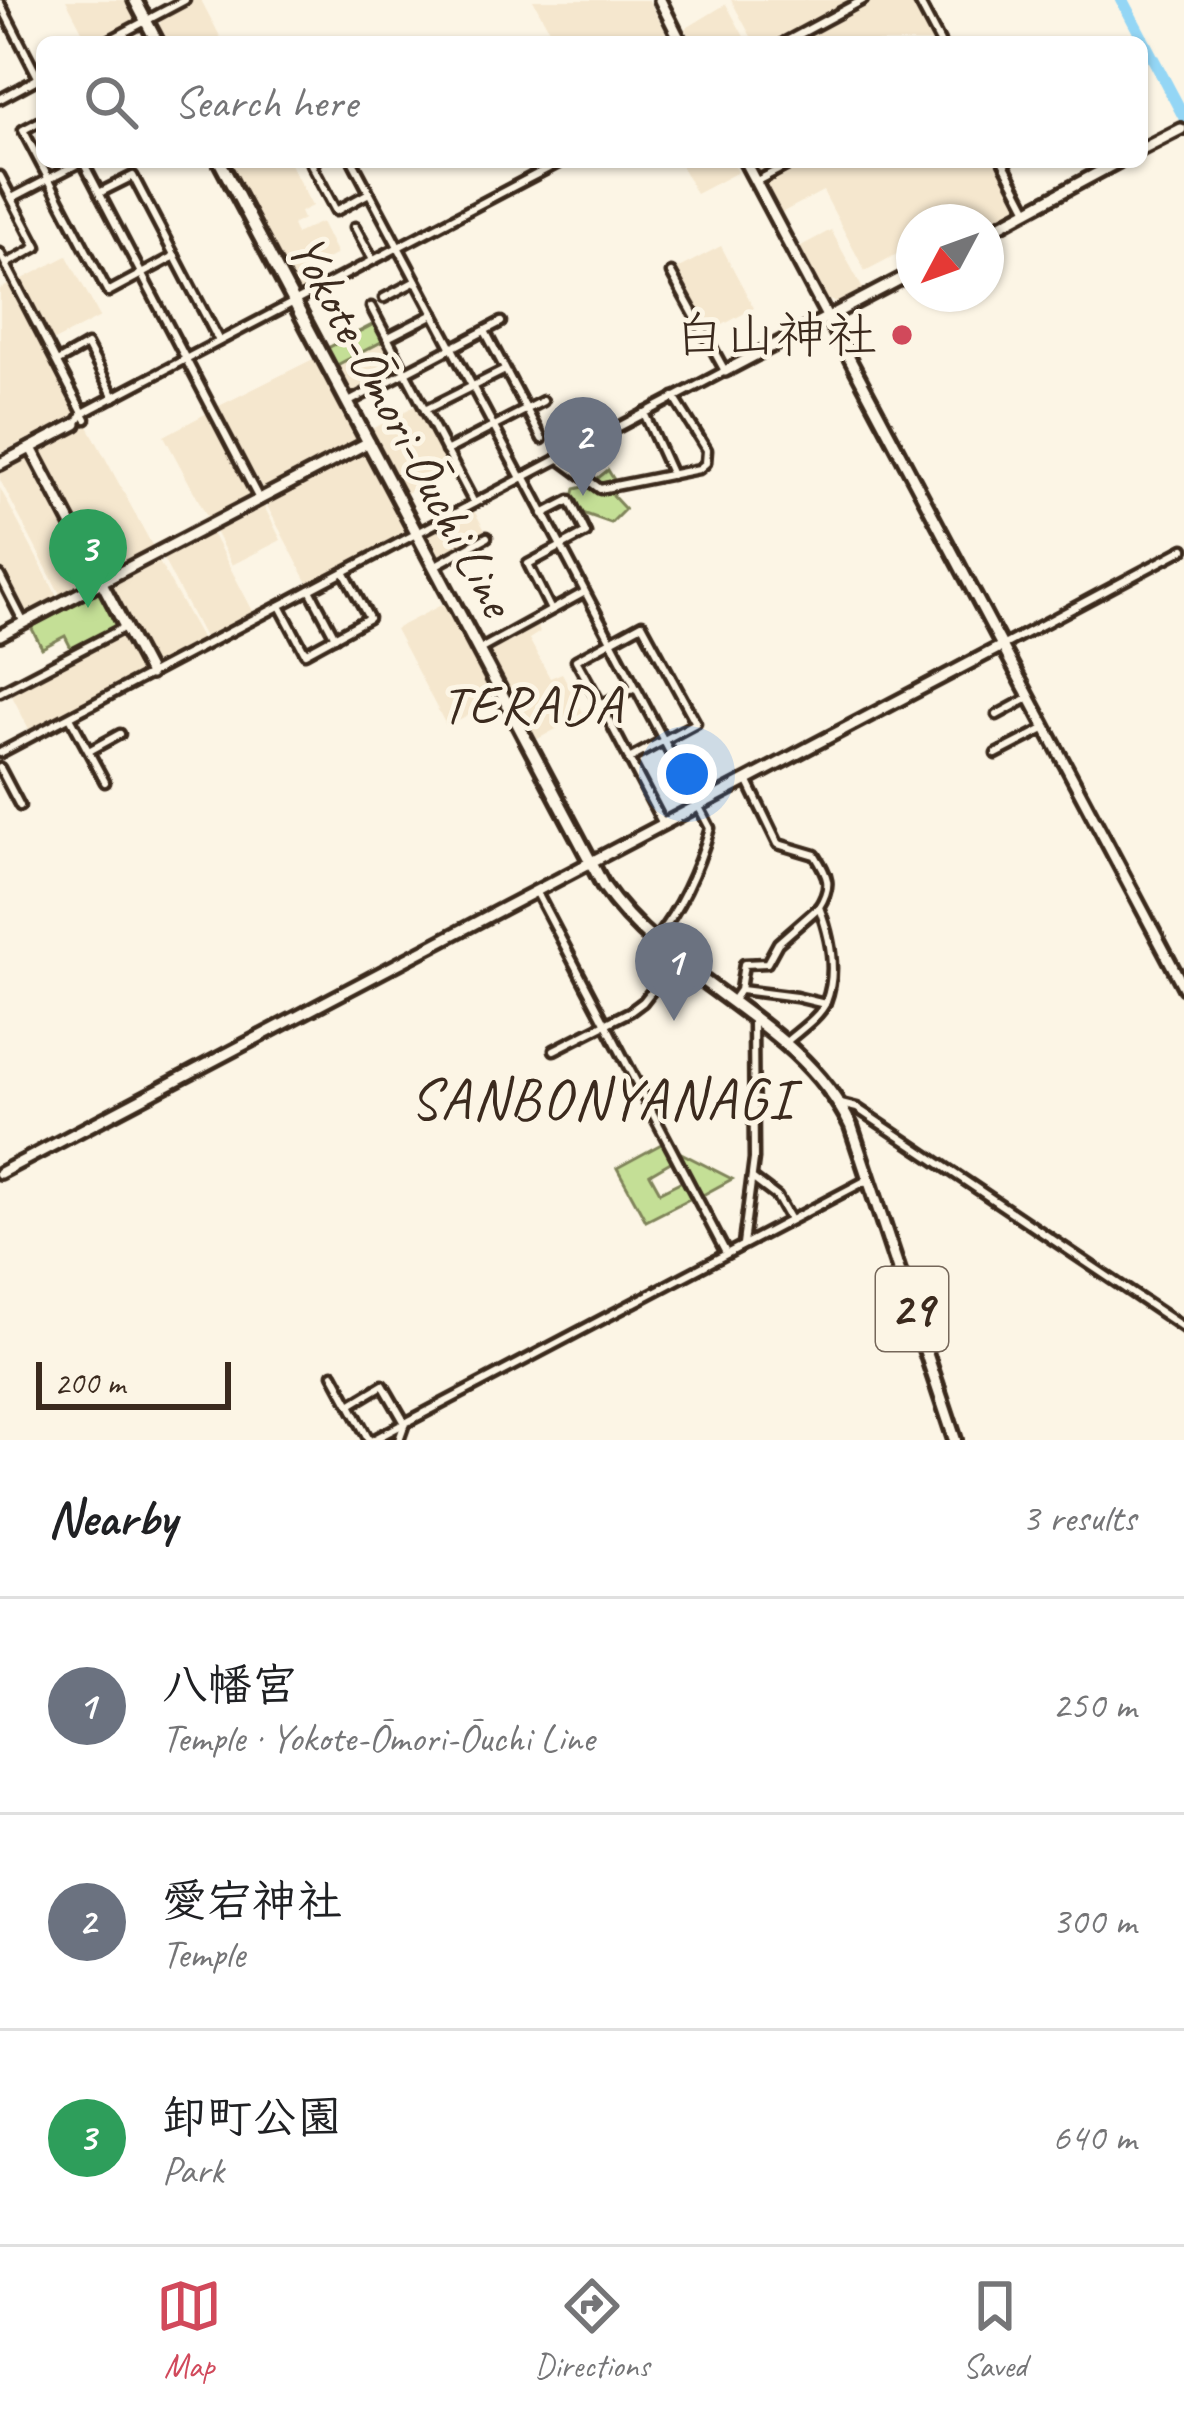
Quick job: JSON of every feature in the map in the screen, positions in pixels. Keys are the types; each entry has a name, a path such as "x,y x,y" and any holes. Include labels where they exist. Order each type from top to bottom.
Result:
{"main road":[{"path":"135,0 154,36"},
{"name":"Yokote-Ōmori-Ōuchi Line","path":"223,168 589,862 624,916 652,944 785,1043 819,1074 841,1104 955,1440"}],"street":[{"path":"117,36 184,0"},
{"path":"660,0 678,36"},
{"path":"796,36 862,0"},
{"path":"918,0 937,36"},
{"path":"0,3 36,70"},
{"path":"0,99 36,80"},
{"path":"36,123 23,130 36,154"},
{"path":"1148,146 1182,128"},
{"path":"43,168 108,292 175,256"},
{"path":"12,198 70,168"},
{"path":"85,168 260,499"},
{"path":"313,168 336,211 369,194"},
{"path":"356,168 710,828 699,865 674,917 652,944"},
{"path":"0,464 114,397 549,168"},
{"path":"748,168 1184,988"},
{"path":"755,182 782,168"},
{"path":"1007,168 1028,210"},
{"path":"1004,223 1107,168"},
{"path":"0,176 37,248 6,264"},
{"path":"100,193 133,176 220,342"},
{"path":"355,227 373,260"},
{"path":"0,253 82,419"},
{"path":"671,273 725,371"},
{"path":"384,298 416,280"},
{"path":"0,753 896,282"},
{"path":"370,307 474,503"},
{"path":"387,338 434,314"},
{"path":"347,403 501,322"},
{"path":"485,331 542,439"},
{"path":"57,362 87,345 114,397"},
{"path":"425,410 505,370"},
{"path":"558,458 600,488 698,469 708,457 674,397"},
{"path":"446,451 543,401"},
{"path":"573,410 588,442"},
{"path":"644,412 672,475"},
{"path":"0,635 369,442"},
{"path":"31,448 150,674"},
{"path":"543,514 570,500 586,533 528,564 551,610"},
{"path":"433,567 487,537"},
{"path":"0,1173 1184,549"},
{"path":"280,606 305,652 335,637 369,618 344,572"},
{"path":"0,577 24,622"},
{"path":"310,590 335,637"},
{"path":"478,651 583,593"},
{"path":"629,759 696,723 642,624 576,660 662,821"},
{"path":"0,692 124,627"},
{"path":"601,705 633,688"},
{"path":"998,715 1030,697"},
{"path":"70,717 105,782"},
{"path":"996,754 1047,728"},
{"path":"89,751 120,734"},
{"path":"0,768 20,806"},
{"path":"732,1003 740,990 744,964 767,963 778,943 819,907 830,880 815,854 778,844 747,780"},
{"path":"536,891 726,1253"},
{"path":"785,1043 825,1004 831,938 819,907"},
{"path":"554,1050 643,1002 674,961"},
{"path":"740,990 825,1004"},
{"path":"743,1244 752,1178 753,1018"},
{"path":"841,1104 857,1108 1184,1328"},
{"path":"752,1178 777,1197 790,1219"},
{"path":"333,1374 371,1440 869,1179"},
{"path":"350,1405 383,1385 405,1423 399,1440"}],"shaded area":[{"path":"66,0 128,0 137,19 101,36 85,36"},
{"path":"201,0 220,36 163,36 162,17"},
{"path":"533,0 649,0 668,36 553,36"},
{"path":"731,0 853,0 785,36 751,36"},
{"path":"869,0 912,0 932,36 800,36"},
{"path":"726,4 744,36 688,36 685,29"},
{"path":"229,168 292,168 312,206 300,212 303,219 292,225 296,234 321,222 337,254 312,267 320,284 298,296"},
{"path":"682,168 736,168 738,172 696,194"},
{"path":"757,168 1001,168 1021,205 1004,214 1004,204 896,204 896,255 865,271 823,191 781,213"},
{"path":"831,230 864,291 839,304 827,299 799,247"},
{"path":"721,246 754,308 708,333 675,270"},
{"path":"67,256 100,317 50,343 17,282"},
{"path":"12,283 81,413 0,453 0,289"},
{"path":"383,341 399,371 351,395 335,366"},
{"path":"317,357 360,438 263,489 217,407"},
{"path":"416,405 451,469 403,495 369,431"},
{"path":"209,412 252,491 251,496 208,518 164,436"},
{"path":"88,426 153,547 107,572 102,571 40,452"},
{"path":"365,452 409,535 310,587 266,504"},
{"path":"31,460 91,576 90,581 61,596 0,480 0,472"},
{"path":"0,488 58,598 29,613 0,565"},
{"path":"264,506 281,540 232,565 215,531"},
{"path":"472,507 487,534 438,561 424,534"},
{"path":"212,533 255,615 206,641 163,559"},
{"path":"158,560 204,643 154,669 112,589 113,584"},
{"path":"447,602 498,700 447,727 395,629"},
{"path":"535,622 540,632 529,639 550,678 562,673 584,714 534,741 484,649"},
{"path":"119,635 142,676 31,733 10,692"}],"green space":[{"path":"374,324 383,341 335,366 326,349"},
{"path":"608,470 616,483 613,496 625,509 611,523 577,511 572,501 575,489 588,486"},
{"path":"97,593 116,627 72,650 65,636 42,648 31,627"},
{"path":"665,1142 674,1160 650,1174 660,1192 684,1180 693,1197 646,1221 617,1168"},
{"path":"679,1152 732,1179 699,1197"}],"waterway":[{"path":"1122,0 1141,36"},
{"path":"1148,49 1184,117"}],"place":[{"name":"白山神社","path":"902,335"},
{"name":"愛宕神社","path":"583,496"},
{"name":"卸町公園","path":"88,608"},
{"name":"八幡宮","path":"674,1021"}],"district":[{"name":"TERADA","path":"533,704"},
{"name":"SANBONYANAGI","path":"602,1099"}]}
